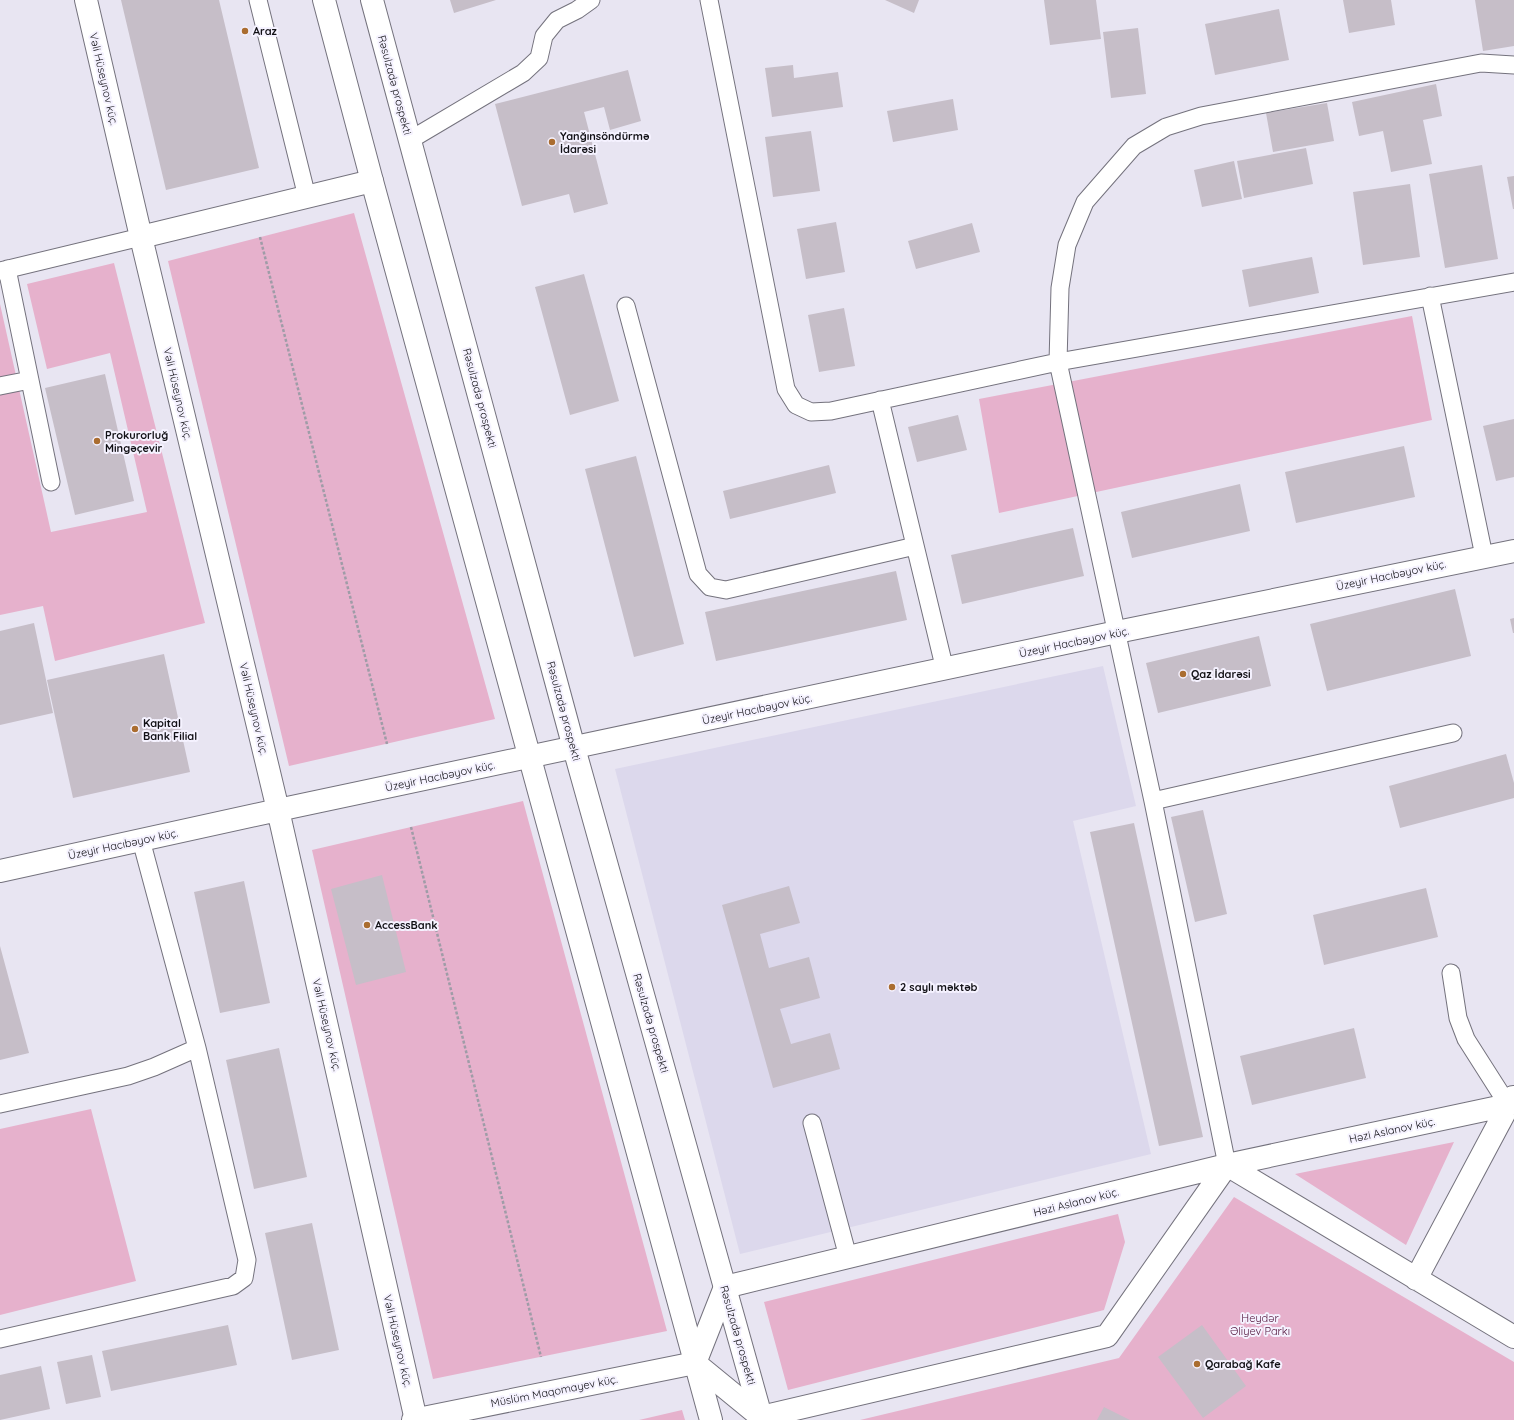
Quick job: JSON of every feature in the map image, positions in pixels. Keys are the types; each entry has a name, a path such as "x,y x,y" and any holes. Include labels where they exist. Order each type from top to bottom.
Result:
{"street":[{"name":"Vəli Hüseynov küç.","path":"86,0 278,810 415,1420"},
{"path":"324,0 372,181 711,1420"},
{"name":"Rəsulzadə prospekti","path":"372,0 574,748 761,1419"},
{"path":"141,237 372,181"},
{"name":"Üzeyir Hacıbəyov küç.","path":"1,869 945,670 1117,632 1514,550"},
{"path":"1416,1279 1512,1101"},
{"name":"Həzi Aslanov küç.","path":"725,1287 1227,1165 1512,1101"},
{"path":"695,1363 761,1419 1107,1336 1227,1165 1514,1337"},
{"path":"695,1363 725,1287"},
{"name":"Müslüm Maqomayev küç.","path":"415,1420 695,1363"}],"lane":[{"path":"258,0 306,197"},
{"path":"410,140 523,73 539,58 544,36 557,20 577,10 591,0"},
{"path":"709,0 786,389 796,405 811,412 831,411 1058,362 1514,282"},
{"path":"1227,1165 1153,801 1058,362 1060,288 1067,245 1085,202 1134,146 1166,127 1201,116 1481,63 1514,65"},
{"path":"51,482 30,380 4,270 141,237"},
{"path":"1430,296 1484,556"},
{"path":"626,306 698,574 710,587 726,590 915,546"},
{"path":"0,386 30,380"},
{"path":"880,400 945,670"},
{"path":"1153,801 1453,733"},
{"path":"0,1338 233,1286 244,1278 247,1260 197,1048 141,840"},
{"path":"1451,973 1458,1018 1466,1039 1512,1101"},
{"path":"0,1104 128,1076 154,1067 197,1048"},
{"path":"812,1123 848,1257"}],"path":[{"path":"260,237 387,744"},
{"path":"411,827 541,1357"}],"shaded area":[{"name":"2 saylı məktəb","path":"1103,666 1136,806 1073,821 1151,1154 740,1254 615,769"}],"green space":[{"path":"354,213 495,719 289,766 168,261"},
{"path":"114,263 205,623 55,661 43,606 0,615 0,304 51,532 147,512 110,353 47,369 27,284"},
{"path":"1412,316 1432,420 999,513 979,399"},
{"path":"523,801 667,1331 433,1379 312,850"},
{"path":"91,1109 136,1281 0,1315 0,1129"},
{"path":"1454,1142 1406,1245 1295,1174"},
{"name":"Heydər Əliyev Parkı","path":"1234,1197 1514,1362 1514,1420 860,1420 1119,1358"},
{"path":"1118,1214 1125,1242 1104,1310 788,1390 764,1302"},
{"path":"682,1410 685,1420 639,1420"}],"building":[{"path":"121,0 219,0 259,168 166,190"},
{"path":"450,0 496,0 454,13"},
{"path":"885,0 919,0 914,13"},
{"path":"1044,0 1096,0 1101,39 1050,45"},
{"path":"1343,0 1391,0 1395,25 1349,33"},
{"path":"1475,0 1514,0 1514,46 1483,51"},
{"path":"1279,9 1289,60 1215,75 1205,24"},
{"path":"1138,28 1146,94 1111,98 1103,32"},
{"path":"793,65 794,78 838,72 843,107 772,117 765,68"},
{"path":"628,70 641,121 610,130 604,107 584,112 608,204 574,213 569,194 522,206 495,104"},
{"path":"1436,84 1442,116 1423,120 1432,164 1391,172 1383,131 1359,136 1352,102"},
{"path":"953,99 958,130 893,142 887,111"},
{"path":"1327,103 1334,141 1273,152 1266,113"},
{"path":"811,131 820,191 773,197 765,137"},
{"path":"1306,148 1313,184 1244,198 1237,161"},
{"path":"1234,161 1242,199 1202,207 1194,170"},
{"path":"1482,165 1498,259 1445,268 1429,174"},
{"path":"1514,176 1514,209 1513,209 1507,177"},
{"path":"1410,184 1420,257 1363,265 1353,192"},
{"path":"836,222 845,272 806,279 797,229"},
{"path":"972,223 980,252 916,269 908,241"},
{"path":"1312,257 1319,293 1249,307 1242,270"},
{"path":"584,274 619,401 570,415 535,287"},
{"path":"844,308 855,366 819,372 808,315"},
{"path":"105,374 134,501 75,515 45,388"},
{"path":"958,415 967,450 917,462 908,427"},
{"path":"1514,419 1514,477 1496,481 1483,426"},
{"path":"1404,446 1415,497 1296,523 1285,472"},
{"path":"636,456 684,644 634,657 585,469"},
{"path":"829,465 836,493 730,519 723,491"},
{"path":"1240,484 1250,531 1132,558 1121,512"},
{"path":"1073,528 1084,576 962,604 951,555"},
{"path":"896,571 907,620 716,661 705,612"},
{"path":"1455,589 1471,656 1327,691 1310,624"},
{"path":"1514,618 1514,633 1513,633 1510,619"},
{"path":"34,623 53,713 0,725 0,631"},
{"path":"1259,636 1271,686 1158,713 1146,663"},
{"path":"164,654 190,772 73,798 47,680"},
{"path":"1506,754 1514,783 1514,798 1400,828 1389,786"},
{"path":"1203,810 1227,914 1195,922 1171,817"},
{"path":"1134,823 1203,1137 1159,1146 1090,832"},
{"path":"382,875 406,972 356,985 331,889"},
{"path":"244,881 270,1003 220,1013 194,892"},
{"path":"789,886 800,923 760,934 769,968 809,957 820,998 780,1009 791,1044 830,1033 840,1069 773,1088 722,905"},
{"path":"1426,888 1438,937 1324,965 1313,915"},
{"path":"0,946 29,1053 0,1060"},
{"path":"1354,1028 1366,1078 1252,1105 1240,1056"},
{"path":"279,1048 307,1177 254,1189 226,1060"},
{"path":"312,1223 339,1350 292,1360 265,1233"},
{"path":"228,1325 237,1365 111,1391 102,1351"},
{"path":"1202,1325 1246,1386 1203,1418 1158,1357"},
{"path":"92,1355 101,1397 66,1404 57,1362"},
{"path":"41,1366 50,1409 0,1420 0,1375"},
{"path":"1104,1407 1130,1420 1097,1420"}],"place":[{"name":"Araz","path":"245,31"},
{"name":"Yanğınsöndürmə İdarəsi","path":"552,142"},
{"name":"Prokurorluğ Mingəçevir","path":"97,441"},
{"name":"Qaz İdarəsi","path":"1183,674"},
{"name":"Kapital Bank Filial","path":"135,729"},
{"name":"AccessBank","path":"367,925"},
{"name":"2 saylı məktəb","path":"892,987"},
{"name":"Qarabağ Kafe","path":"1197,1364"}]}
